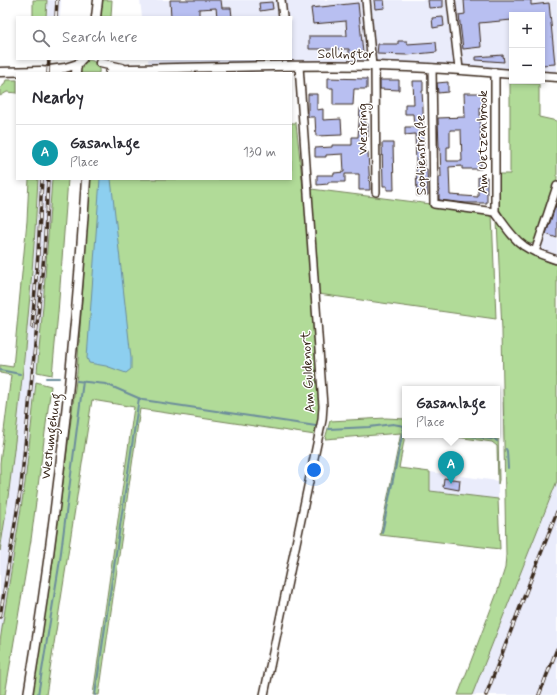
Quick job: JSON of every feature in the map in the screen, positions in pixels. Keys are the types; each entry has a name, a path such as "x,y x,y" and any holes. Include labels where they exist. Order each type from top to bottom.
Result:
{"main road":[{"path":"96,16 98,0"},
{"path":"99,60 102,66 102,72"},
{"name":"Sollingtor","path":"99,60 107,65 131,69"},
{"path":"3,72 41,71 65,68 80,61"},
{"path":"76,72 76,68 80,61"},
{"name":"Sollingtor","path":"112,72 117,70 131,69 288,62 299,66 432,68 509,74"},
{"path":"41,71 50,72"},
{"path":"545,76 557,77"},
{"name":"Westumgehung","path":"28,695 60,467 86,180"}],"street":[{"path":"281,0 283,16"},
{"name":"Westring","path":"366,0 373,66 376,192"},
{"path":"451,0 459,69"},
{"name":"Am Guldenort","path":"264,695 322,420 323,406 299,66"},
{"name":"Sophienstraße","path":"432,68 434,204 495,212"},
{"name":"Am Uetzenbrook","path":"495,72 495,212"},
{"path":"534,252 557,186"},
{"path":"495,212 513,236 523,245 534,252 557,260"}],"shaded area":[{"path":"47,0 61,0 60,16 46,16"},
{"path":"140,0 557,0 557,75 545,74 545,12 509,12 509,72 254,65 254,72 150,72 148,60 292,60 292,16 142,16"},
{"path":"557,179 557,265 531,255"},
{"path":"38,180 52,180 43,306 25,483 0,641 0,551 23,369 36,220"},
{"path":"430,472 498,481 498,499 430,491"},
{"path":"557,481 557,695 472,695 533,541"}],"green space":[{"path":"33,0 47,0 46,16 33,16"},
{"path":"102,0 112,0 111,16 101,16"},
{"path":"85,61 94,61 99,68 99,72 80,72 80,68"},
{"path":"6,80 16,80 16,93 7,92 0,96 0,88 4,85"},
{"path":"510,84 539,84 539,117 557,121 557,179 536,242 531,244 520,239 511,229 497,203 497,174 510,174"},
{"path":"292,123 296,123 303,188 431,204 431,206 492,214 496,319 311,293 319,411 315,435 140,409 99,695 93,695 134,407 92,400 46,695 32,695 52,568 77,373 90,180 292,180"},
{"path":"29,180 38,180 27,333 17,425 0,551 0,463 11,375 0,373 0,365 13,367 27,221"},
{"path":"52,180 68,180 52,375 37,372"},
{"path":"497,221 499,221 532,253 531,255 557,265 557,481 472,695 458,695 505,568 502,330"},
{"path":"36,382 51,386 31,540 5,695 0,695 0,641 25,483"},
{"path":"386,418 402,419 402,438 404,438 399,468 430,472 430,491 498,499 500,549 380,535 401,433 325,439 330,421"},
{"path":"464,438 498,438 498,484 497,446 492,442"}],"water":[{"path":"100,180 111,180 131,369 126,373 106,366 89,363 87,358"}],"building":[{"path":"170,0 221,0 222,8 231,8 232,16 217,16 216,8 199,9 199,16 171,16"},
{"path":"374,0 384,0 385,8 375,9"},
{"path":"428,0 443,0 443,7 429,8"},
{"path":"464,0 531,0 531,5 549,3 555,64 545,65 545,12 509,12 509,20 479,23 481,47 463,49 459,15 465,14"},
{"path":"272,2 273,9 260,11 259,3"},
{"path":"358,3 363,53 349,54 349,49 309,49 309,36 347,36 346,21 313,24 311,8"},
{"path":"443,17 444,26 433,28 432,18"},
{"path":"398,41 407,41 407,44 436,42 437,52 407,55 377,54 378,44 398,44"},
{"path":"503,55 504,62 476,60 476,57"},
{"path":"328,78 367,79 367,89 354,89 353,105 333,105 333,88 328,88"},
{"path":"380,80 399,80 399,90 380,89"},
{"path":"413,81 423,81 424,169 427,169 428,195 417,196 415,134 405,135 405,127 414,127 413,114 405,114 405,104 414,104"},
{"path":"448,82 448,92 438,93 437,83"},
{"path":"464,93 485,93 485,107 480,107 481,169 462,169 462,166 449,167 450,195 478,197 478,177 487,177 487,203 466,203 439,200 439,177 441,177 438,118 465,117","holes":["450,130 461,130 462,161 447,161 447,147 450,147"]},
{"path":"308,94 317,94 317,110 323,109 323,120 341,119 342,135 316,136 315,117 308,117"},
{"path":"360,108 365,108 365,124 368,124 368,137 365,137 365,152 368,152 370,190 359,190 359,174 345,174 345,182 328,182 328,184 317,185 317,175 334,175 334,173 344,172 343,154 315,157 315,148 332,147 332,145 352,145 352,137 358,137"},
{"path":"382,143 393,143 394,190 387,190 387,186 383,186"},
{"path":"557,202 557,238 546,234"},
{"path":"444,478 460,480 459,490 443,487"}],"waterway":[{"path":"0,370 20,374"},
{"path":"46,378 59,378"},
{"path":"77,381 106,384 143,400 316,426"},
{"path":"38,695 60,560 83,381"},
{"path":"95,695 139,398"},
{"path":"329,429 393,424 402,426"},
{"path":"382,533 402,436"},
{"path":"484,438 494,438"},
{"path":"494,438 497,441"},
{"path":"506,449 508,468"}],"railway":[{"path":"56,16 57,0"},
{"path":"48,72 49,60"},
{"path":"32,327 42,180"},
{"path":"0,617 21,486 44,255 48,180"},
{"path":"486,695 557,512"},
{"path":"539,695 557,649"}],"place":[{"name":"Gasanlage","path":"451,484"}]}
